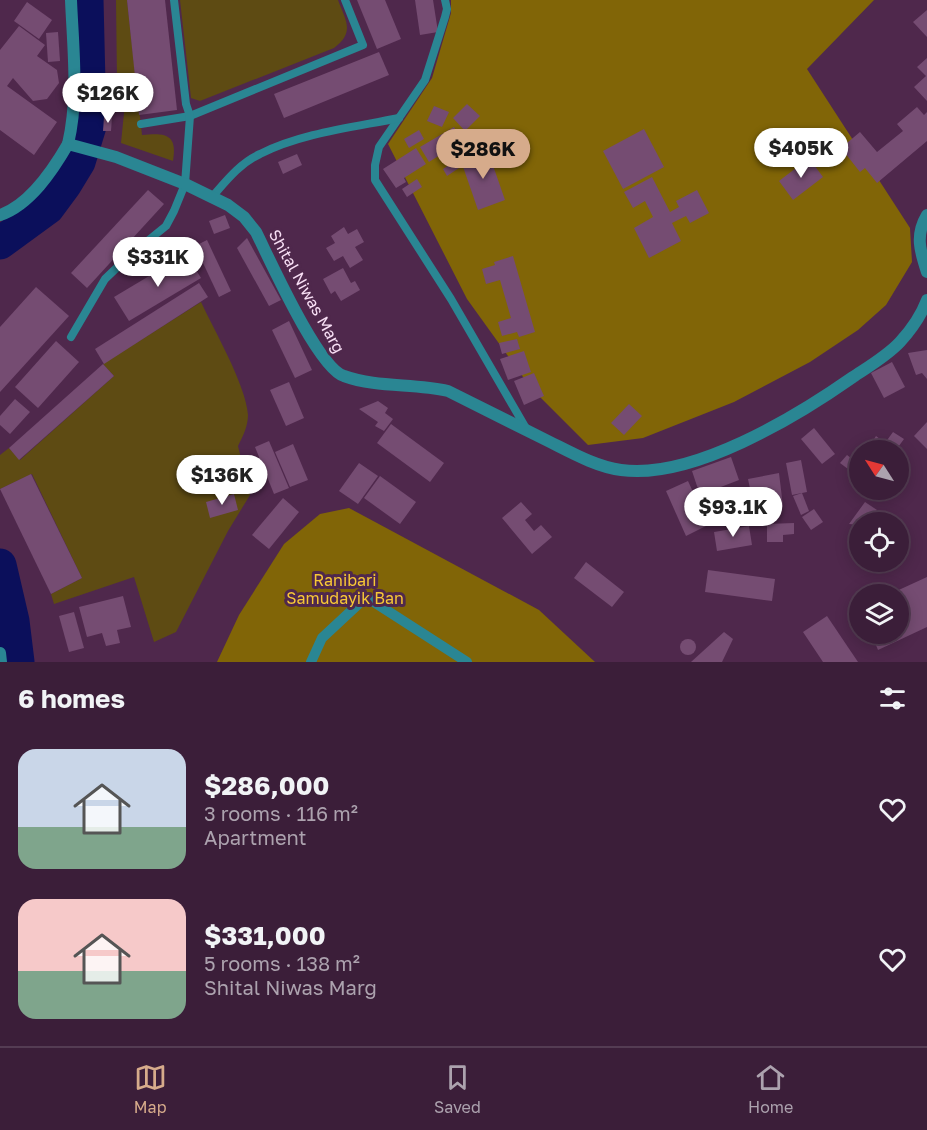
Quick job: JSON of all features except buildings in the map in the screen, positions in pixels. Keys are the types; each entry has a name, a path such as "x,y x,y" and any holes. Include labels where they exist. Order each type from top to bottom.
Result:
{"street":[{"path":"0,215 24,201 73,146 75,92 71,0"},
{"name":"Shital Niwas Marg","path":"73,146 116,157 185,184 212,197 244,217 256,232 318,351 341,376 365,382 428,386 448,391 594,463 619,470 643,472 690,464 761,433 819,401 899,344 922,313 927,300"},
{"path":"927,215 920,229 918,245 927,272"},
{"path":"311,662 322,638 366,597 467,662"},
{"path":"0,653 1,662"}],"lane":[{"path":"71,337 105,279 166,226 185,184 190,116 186,104 174,0"},
{"path":"141,124 190,116 363,45 345,0"},
{"path":"445,0 447,9 425,80 379,147 375,165 375,180 451,299 528,431"},
{"path":"212,197 237,169 259,154 296,140 399,117"}],"shaded area":[{"path":"116,0 127,0 142,135 157,134 168,137 173,145 173,161 121,143 124,113 117,81"},
{"path":"180,0 338,0 346,20 347,31 345,37 334,48 200,101 191,98"},
{"path":"201,302 236,373 246,403 247,423 238,446 250,495 228,531 176,632 154,642 134,577 54,604 51,594 82,578 32,474 0,489 0,455 9,448 20,460 114,376 103,364"}],"green space":[{"path":"451,0 874,0 807,69 910,228 912,262 886,305 858,330 810,362 734,402 643,438 588,445 531,388 467,299 388,144 432,78 451,13"},
{"name":"Ranibari Samudayik Ban","path":"349,508 539,610 595,662 217,662 239,615 284,544 320,514"}],"waterway":[{"path":"0,243 48,208 79,162 90,126 87,0"},
{"path":"0,565 13,621 18,662"}]}
